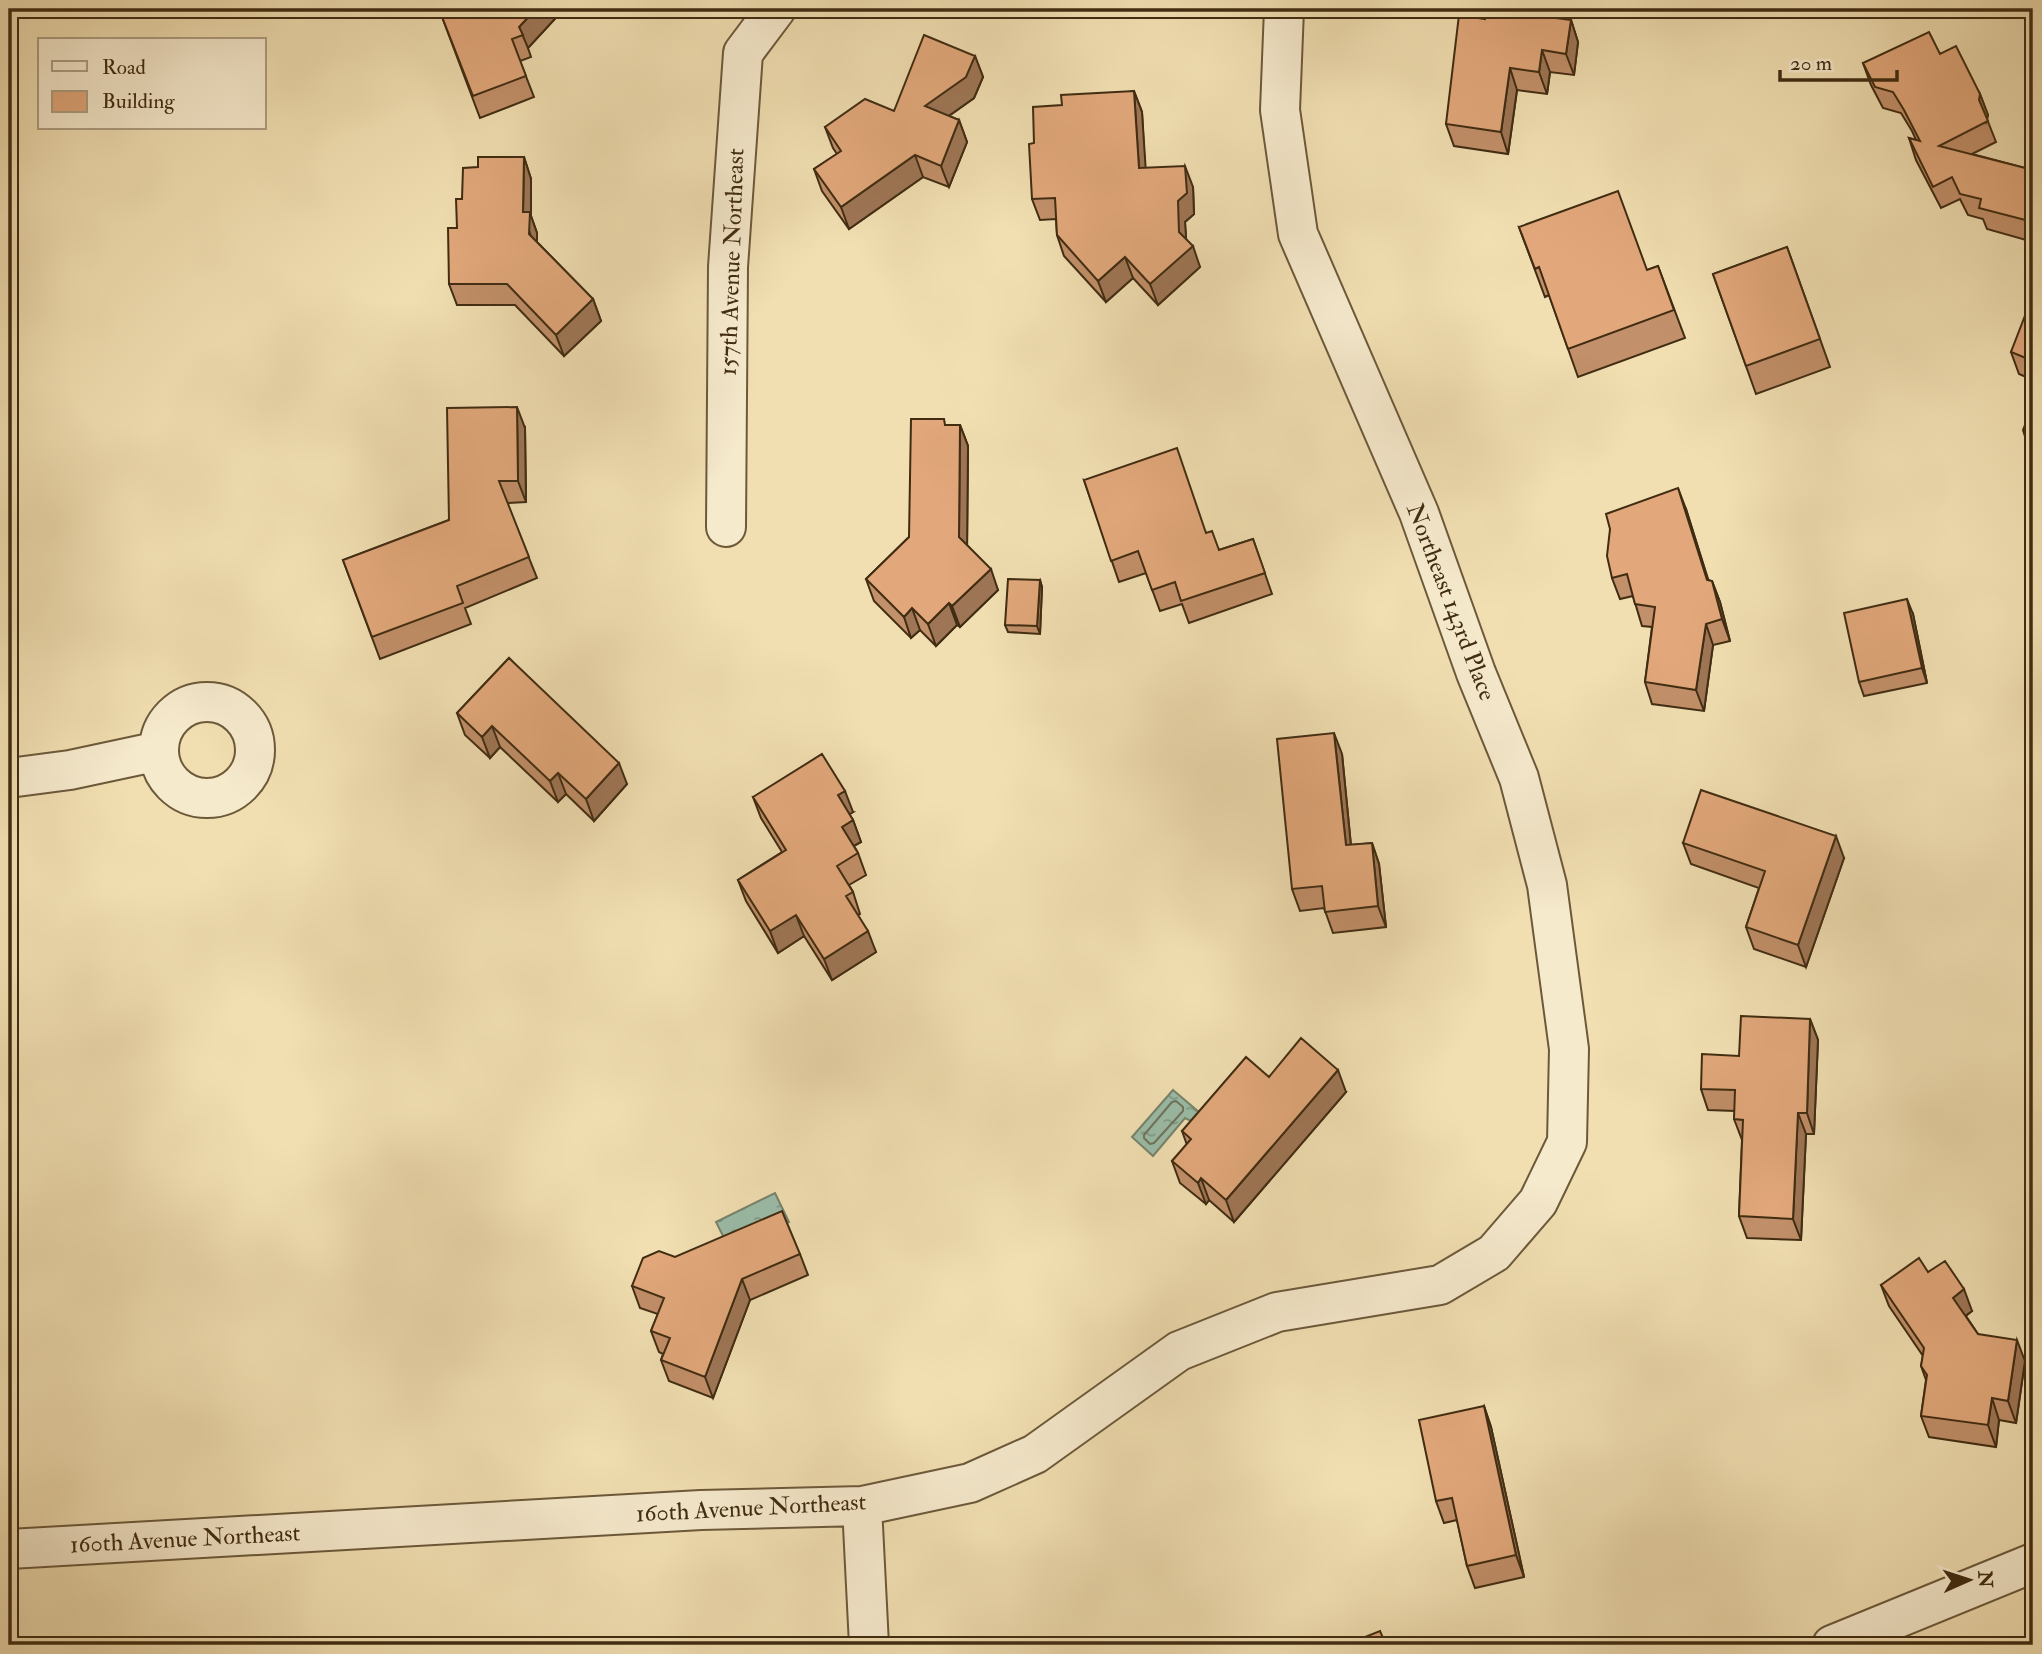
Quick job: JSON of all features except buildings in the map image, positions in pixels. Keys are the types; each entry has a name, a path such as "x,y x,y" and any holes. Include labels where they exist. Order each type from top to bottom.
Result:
{"street":[{"name":"157th Avenue Northeast","path":"726,527 728,267 743,53 776,9"},
{"name":"Northeast 143rd Place","path":"1284,9 1280,110 1298,234 1419,513 1476,673 1519,778 1547,885 1569,1049 1567,1142 1538,1202"},
{"path":"9,778 70,770 159,751"},
{"name":"160th Avenue Northeast","path":"9,1549 701,1510 862,1506 970,1483 1035,1454 1179,1351 1277,1312 1440,1285 1494,1253 1538,1202"},
{"path":"862,1506 869,1645"},
{"path":"1832,1645 2033,1563"}],"water":[{"path":"1173,1090 1200,1113 1193,1122 1185,1118 1153,1156 1132,1137"},
{"path":"775,1193 789,1222 730,1250 716,1222"}]}
